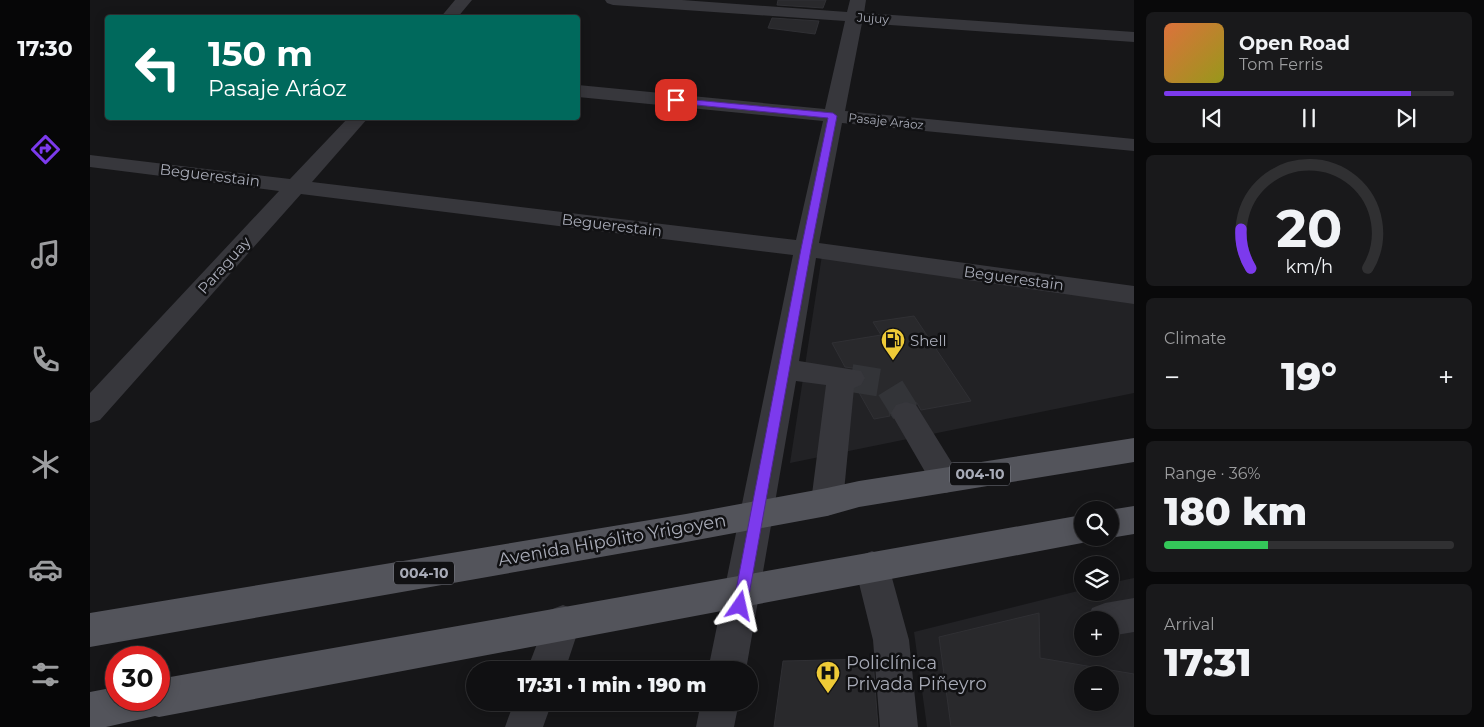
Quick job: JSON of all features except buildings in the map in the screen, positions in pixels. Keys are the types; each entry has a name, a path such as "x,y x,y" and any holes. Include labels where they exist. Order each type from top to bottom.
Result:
{"main road":[{"name":"Avenida Hipólito Yrigoyen","path":"90,630 686,528 758,513 827,502 859,494 1134,450"},
{"path":"1119,522 1134,520"},
{"path":"170,696 564,622 1074,530"},
{"path":"90,711 105,708"}],"street":[{"path":"451,15 464,0"},
{"name":"Jujuy","path":"612,0 856,8 1134,37"},
{"path":"729,661 806,249 856,8"},
{"name":"Pasaje Aráoz","path":"580,90 1134,145"},
{"name":"Paraguay","path":"90,412 356,120"},
{"name":"Beguerestain","path":"90,162 806,249 1134,295"},
{"path":"784,369 846,378 827,502"},
{"path":"906,413 946,480"},
{"path":"872,567 891,640 899,727"},
{"path":"1119,618 1134,615"},
{"path":"549,661 564,622"},
{"path":"524,727 530,711"},
{"path":"715,727 718,711"}],"shaded area":[{"path":"822,255 1134,301 1134,393 790,463"},
{"path":"1134,578 1134,727 927,727 914,632 1074,592 1074,601 1119,601 1119,581"}],"tunnel":[{"path":"851,378 888,384 906,413"}],"place":[{"name":"Shell","path":"893,361"},
{"name":"Policlínica Privada Piñeyro","path":"828,694"}],"route":[{"path":"676,100 833,116 806,249 740,606"}]}
